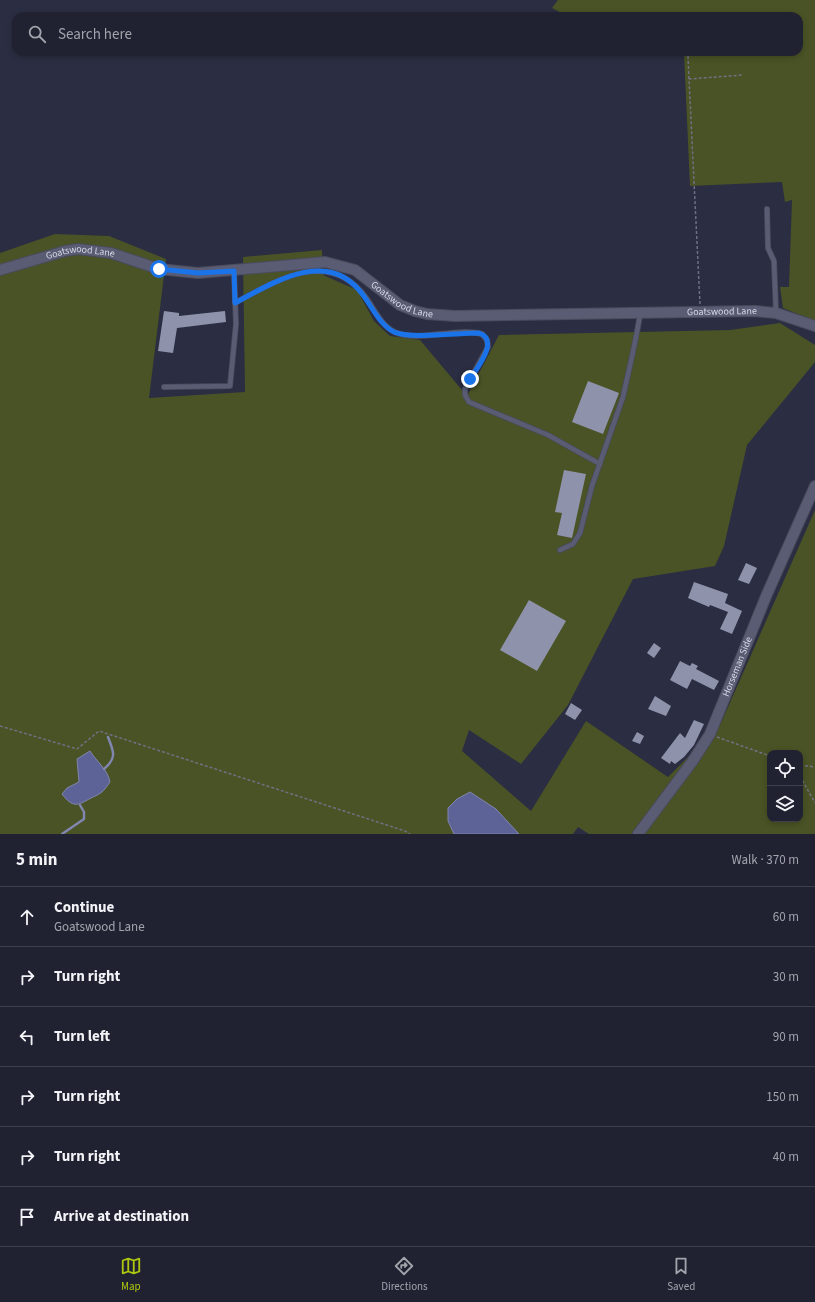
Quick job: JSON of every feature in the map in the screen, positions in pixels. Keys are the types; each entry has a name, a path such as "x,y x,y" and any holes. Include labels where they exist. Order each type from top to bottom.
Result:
{"street":[{"name":"Goatswood Lane","path":"0,270 65,251 78,249 111,254 159,269 175,272 198,273 234,271 325,262 355,270 400,304 426,314 455,316 755,311 776,313 815,326"},
{"name":"Horseman Side","path":"638,834 692,762 710,734 815,486"}],"lane":[{"path":"767,209 768,248 774,260 776,313"},
{"path":"164,387 230,386 236,324 234,271"},
{"path":"235,303 273,282 288,276 312,271 330,272 338,274 353,282 364,295 382,323 395,332 413,335 482,334 487,340 488,347 465,389 465,395 469,402 548,435 600,464"},
{"path":"560,550 573,544 580,532 592,486 623,397 624,383 632,361 640,314"}],"path":[{"path":"688,56 700,312"},
{"path":"689,79 742,75"},
{"path":"0,726 77,749 99,731 405,830 410,834"},
{"path":"710,734 767,755"},
{"path":"803,765 815,767"},
{"path":"803,781 815,803"}],"green space":[{"path":"558,0 815,0 815,321 783,308 780,287 789,287 792,200 785,202 782,182 690,186 684,56 803,56 803,12 560,12 552,8"},
{"path":"55,234 109,236 166,259 149,398 245,392 243,257 322,250 323,275 357,290 374,321 390,336 420,340 467,396 499,335 730,330 780,323 815,345 815,362 747,445 724,546 715,566 633,579 568,705 521,764 469,730 462,751 531,811 586,721 668,777 720,725 815,510 815,834 589,834 578,827 573,834 0,834 0,253"}],"water":[{"path":"90,751 105,770 110,782 98,795 82,803 72,804 62,794 67,788 79,782 77,759"},
{"path":"470,792 496,809 519,834 454,834 448,821 448,808 457,799"}],"building":[{"path":"164,311 179,313 179,316 225,311 226,322 177,328 173,353 158,351"},
{"path":"588,381 619,393 603,434 572,422"},
{"path":"564,470 586,474 572,538 557,535 562,513 555,512"},
{"path":"746,563 757,568 749,584 738,580"},
{"path":"694,582 728,594 725,603 742,611 732,634 720,629 728,612 710,605 709,607 688,598"},
{"path":"529,600 566,621 537,671 500,650"},
{"path":"654,643 661,648 654,658 647,653"},
{"path":"680,661 690,666 692,663 698,666 696,669 719,681 714,690 692,679 687,689 670,680"},
{"path":"655,696 671,706 666,716 648,709"},
{"path":"571,703 582,710 575,720 565,714"},
{"path":"694,720 704,724 694,745 684,757 675,764 671,761 670,764 661,758 680,733 685,738"},
{"path":"637,732 644,736 640,744 632,741"}],"waterway":[{"path":"104,769 113,758 113,751 108,737"},
{"path":"62,834 84,819 84,812 80,805"}],"route":[{"path":"159,269 175,272 198,273 234,271 236,290 235,303 273,282 288,276 312,271 338,274 353,282 368,301 382,323 388,329 399,334 431,335 446,333 479,333 484,335 488,342 488,347 484,357 470,379"}]}
